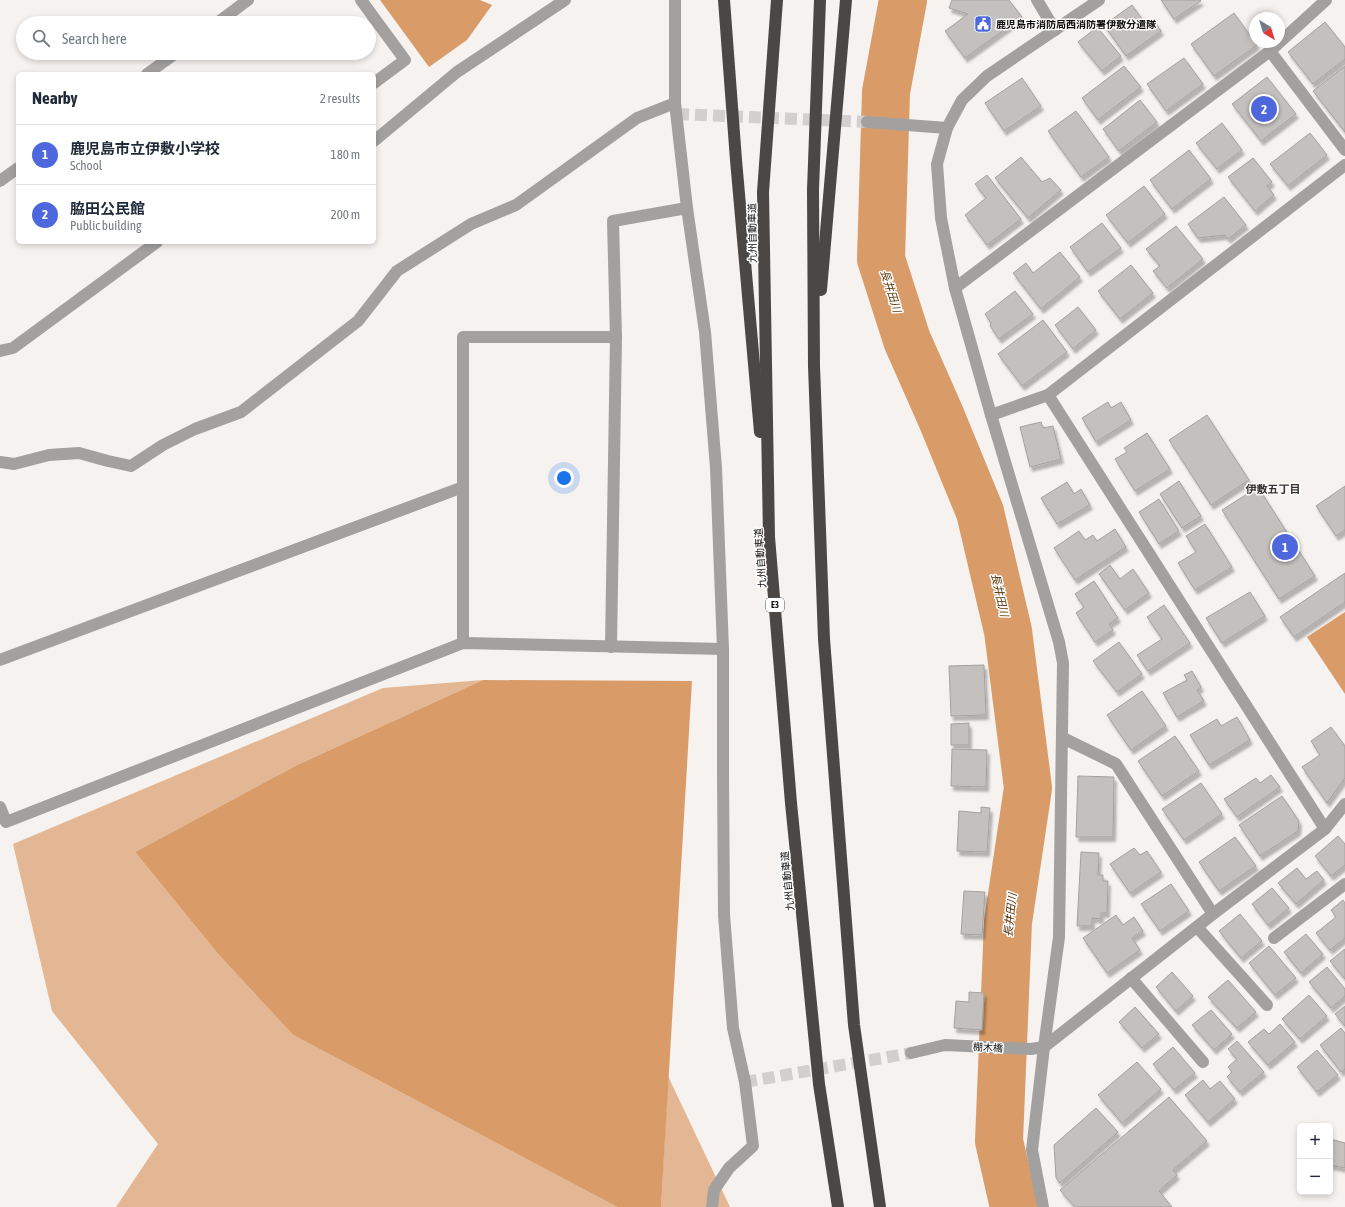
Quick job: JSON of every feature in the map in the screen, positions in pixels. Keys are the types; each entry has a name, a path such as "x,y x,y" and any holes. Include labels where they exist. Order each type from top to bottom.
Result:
{"highway":[{"path":"724,0 769,537"},
{"name":"九州自動車道","path":"777,0 763,192 769,537 791,803 818,1076 838,1207"},
{"path":"820,0 813,190 814,366 824,639 854,1025 880,1207"},
{"path":"814,366 846,0"}],"street":[{"path":"226,16 248,0"},
{"path":"361,0 373,16"},
{"path":"376,139 457,72 565,0"},
{"path":"675,0 675,103 687,208 706,347 716,468 724,648 724,914 733,1028 745,1082 753,1146 729,1168 714,1190 712,1207"},
{"path":"1037,0 1055,30"},
{"path":"1043,1207 1032,1150 1038,1048 1058,937 1063,663 1059,642 991,415 955,288 941,218 937,164 947,128 962,100 987,76 1099,0"},
{"path":"955,288 1270,51 1326,0"},
{"path":"376,20 405,60 376,82"},
{"path":"1270,51 1345,150"},
{"path":"150,72 166,60"},
{"path":"0,462 14,464 49,455 79,453 131,466 163,445 195,429 240,412 358,321 397,271 471,224 516,205 637,118 675,103"},
{"path":"870,122 947,128"},
{"path":"991,415 1048,395 1345,165"},
{"path":"0,181 16,169"},
{"path":"611,647 616,337 613,221 687,208"},
{"path":"0,351 13,348 154,244"},
{"path":"463,643 463,337 616,337"},
{"path":"1048,395 1325,829"},
{"path":"0,660 463,487"},
{"path":"0,807 6,822 463,643 724,648"},
{"path":"1062,738 1116,764 1213,914"},
{"path":"1038,1048 1325,829 1345,804"},
{"path":"1274,938 1345,884"},
{"path":"1196,927 1267,1005"},
{"path":"1131,978 1203,1062"},
{"name":"棚木橋","path":"911,1053 945,1045 1038,1048"}],"shaded area":[{"path":"380,0 480,0 492,5 467,40 429,67"},
{"path":"1345,612 1345,694 1307,637"},
{"path":"483,680 297,765 135,852 218,954 293,1035 617,1207 116,1207 158,1144 52,1011 13,844 383,688"},
{"path":"483,680 692,681 661,1207 617,1207 293,1035 218,954 135,852 297,765"},
{"path":"668,1076 730,1207 661,1207"}],"building":[{"name":"鹿児島市消防局西消防署伊敷分遣隊","path":"952,0 1009,0 1022,17 965,58 945,31 968,14 949,8"},
{"path":"1161,0 1200,0 1201,1 1174,19"},
{"path":"1132,5 1146,24 1153,19 1161,31 1126,56 1104,25"},
{"path":"1234,13 1249,34 1249,48 1253,48 1214,76 1191,44"},
{"path":"1325,22 1345,47 1345,59 1313,84 1288,52"},
{"path":"1097,27 1121,56 1102,71 1078,42"},
{"path":"1184,58 1203,84 1166,111 1147,84"},
{"path":"1124,66 1141,87 1098,120 1082,98"},
{"path":"1345,66 1345,132 1313,91"},
{"path":"1267,77 1296,114 1261,141 1232,104"},
{"path":"1022,78 1041,106 1004,131 985,103"},
{"path":"1140,100 1157,122 1119,151 1103,129"},
{"path":"1076,111 1109,157 1081,177 1048,131"},
{"path":"1222,123 1242,150 1217,169 1196,143"},
{"path":"1310,133 1327,155 1288,186 1270,164"},
{"path":"1189,150 1211,179 1172,209 1150,180"},
{"path":"1021,157 1042,182 1050,178 1061,190 1028,218 995,178"},
{"path":"1253,158 1272,182 1267,186 1274,195 1255,211 1228,177"},
{"path":"987,175 1021,219 987,245 965,215 986,198 975,184"},
{"path":"1144,186 1165,214 1128,243 1106,215"},
{"path":"1224,197 1246,225 1228,239 1225,235 1198,238 1188,224"},
{"path":"1102,223 1121,248 1088,272 1070,247"},
{"path":"1176,226 1203,259 1167,288 1153,271 1160,266 1146,249"},
{"path":"1060,252 1080,277 1041,309 1013,273 1026,263 1033,273"},
{"path":"1131,265 1153,293 1120,319 1098,291"},
{"path":"1015,291 1033,314 999,339 990,326 991,323 985,314"},
{"path":"1078,307 1096,330 1073,349 1055,325"},
{"path":"1043,320 1067,352 1022,386 998,354"},
{"path":"1108,402 1111,408 1121,402 1131,420 1096,442 1082,418"},
{"path":"1207,415 1249,480 1211,505 1169,440"},
{"path":"1041,422 1043,428 1053,426 1061,459 1030,467 1020,427"},
{"path":"1147,433 1170,469 1135,491 1115,459 1127,452 1124,448"},
{"path":"1179,481 1201,516 1182,528 1160,494"},
{"path":"1067,482 1074,494 1081,489 1090,505 1057,524 1041,498"},
{"path":"1345,486 1345,530 1336,536 1316,506"},
{"path":"1258,487 1315,576 1279,599 1222,510"},
{"path":"1159,499 1179,531 1159,544 1139,512"},
{"path":"1205,524 1232,567 1195,590 1178,563 1196,552 1186,536"},
{"path":"1115,529 1126,547 1075,580 1054,548 1079,531 1085,540 1093,535 1097,541"},
{"path":"1110,565 1120,579 1133,569 1149,593 1125,610 1099,574"},
{"path":"1345,573 1345,602 1294,637 1280,617"},
{"path":"1094,581 1118,618 1109,624 1113,630 1095,642 1076,613 1084,607 1075,594"},
{"path":"1250,592 1265,616 1222,643 1206,618"},
{"path":"1164,605 1190,643 1148,671 1137,655 1162,639 1147,617"},
{"path":"1119,642 1142,674 1117,692 1093,661"},
{"path":"984,665 986,715 951,716 949,666"},
{"path":"1192,671 1201,687 1197,690 1204,701 1177,717 1163,693 1187,680 1184,675"},
{"path":"1142,691 1166,726 1131,750 1107,715"},
{"path":"1237,717 1250,740 1209,765 1190,735 1217,719 1221,726"},
{"path":"969,723 969,745 951,745 951,724"},
{"path":"1331,727 1345,746 1345,778 1327,803 1302,767 1320,755 1311,741"},
{"path":"1175,736 1199,771 1162,796 1138,761"},
{"path":"952,749 987,750 986,787 951,786"},
{"path":"1271,775 1280,787 1237,817 1224,799 1256,778 1260,783"},
{"path":"1078,776 1114,777 1113,837 1076,837"},
{"path":"1201,783 1222,814 1184,840 1162,809"},
{"path":"1282,796 1299,821 1298,831 1260,856 1239,825"},
{"path":"981,807 990,808 987,852 957,851 959,811 981,813"},
{"path":"1338,836 1345,844 1345,865 1331,876 1315,856"},
{"path":"1235,837 1256,866 1219,891 1199,862"},
{"path":"1134,848 1140,855 1147,851 1161,872 1130,893 1110,864"},
{"path":"1081,852 1099,853 1098,875 1103,875 1103,881 1108,881 1107,913 1101,913 1101,919 1092,918 1092,926 1077,926"},
{"path":"1297,868 1306,879 1317,871 1324,880 1296,904 1278,883"},
{"path":"1171,884 1189,911 1160,931 1141,904"},
{"path":"1272,888 1289,908 1268,925 1252,904"},
{"path":"964,891 985,892 982,935 961,934"},
{"path":"1343,900 1345,903 1345,938 1330,950 1316,933 1336,917 1331,910"},
{"path":"1240,914 1262,941 1241,958 1219,931"},
{"path":"1116,915 1123,925 1134,917 1143,931 1132,938 1140,950 1107,973 1083,938"},
{"path":"1306,934 1323,954 1301,973 1284,952"},
{"path":"1269,946 1296,978 1275,995 1249,963"},
{"path":"1345,949 1345,979 1330,961"},
{"path":"1327,967 1345,989 1345,996 1331,1008 1309,982"},
{"path":"1172,972 1193,996 1176,1011 1156,987"},
{"path":"1228,980 1256,1012 1237,1028 1208,997"},
{"path":"969,992 984,993 982,1030 954,1028 956,1001 969,1002"},
{"path":"1309,995 1327,1016 1300,1039 1282,1019"},
{"path":"1345,1006 1345,1026 1335,1014"},
{"path":"1135,1007 1159,1034 1142,1048 1119,1022"},
{"path":"1211,1010 1232,1034 1214,1050 1192,1025"},
{"path":"1280,1024 1295,1042 1268,1065 1248,1042 1264,1029 1269,1034"},
{"path":"1341,1028 1345,1033 1345,1069 1341,1072 1320,1045"},
{"path":"1237,1041 1264,1072 1240,1092 1227,1077 1232,1072 1228,1067 1237,1059 1228,1049"},
{"path":"1173,1047 1195,1073 1174,1090 1153,1064"},
{"path":"1317,1050 1338,1075 1317,1092 1297,1067"},
{"path":"1137,1062 1161,1089 1122,1123 1098,1095"},
{"path":"1203,1080 1210,1089 1220,1081 1235,1099 1208,1122 1185,1095"},
{"path":"1169,1097 1207,1141 1173,1170 1177,1175 1159,1191 1172,1207 1075,1207 1060,1190"},
{"path":"1096,1108 1118,1132 1060,1183 1056,1178 1054,1145"},
{"path":"1333,1140 1345,1143 1345,1168 1333,1166"}],"waterway":[{"name":"長井田川","path":"903,0 886,92 881,259 907,340 941,417 980,512 1008,631 1028,788 1008,922 999,1141 1014,1207"}],"tunnel":[{"path":"677,114 867,122"},
{"path":"745,1082 911,1053"}],"place":[{"name":"鹿児島市消防局西消防署伊敷分遣隊","path":"983,24"},
{"name":"脇田公民館","path":"1264,109"},
{"name":"鹿児島市立伊敷小学校","path":"1285,547"}],"district":[{"name":"伊敷五丁目","path":"1273,489"}]}
